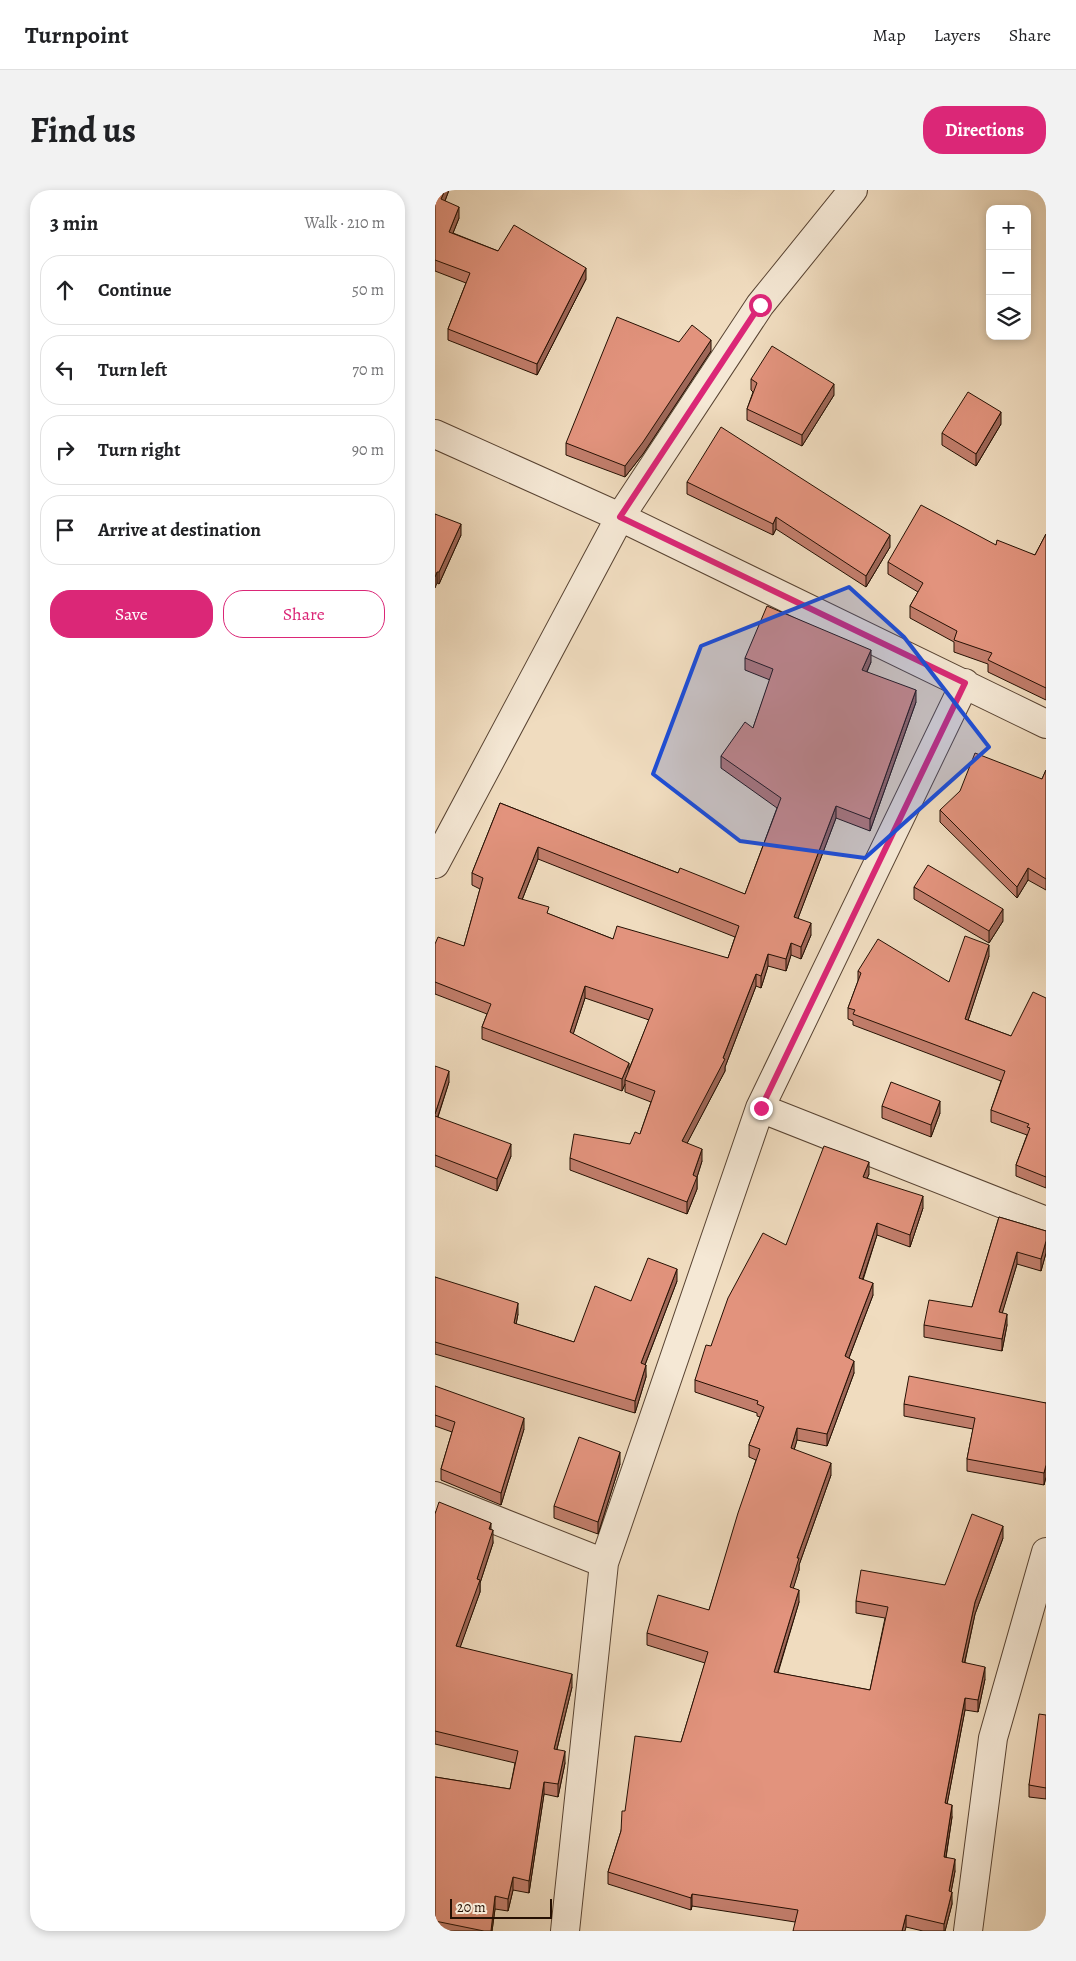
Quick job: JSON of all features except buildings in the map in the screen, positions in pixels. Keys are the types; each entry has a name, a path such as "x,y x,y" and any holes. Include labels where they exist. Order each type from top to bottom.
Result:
{"street":[{"path":"435,864 620,517 760,305 853,190"},
{"path":"435,434 620,517 1046,724"},
{"path":"565,1931 604,1563 761,1108 965,683"},
{"path":"761,1108 1046,1221"},
{"path":"435,1496 604,1563"},
{"path":"968,1931 993,1738 1046,1552"}],"highlighted area":[{"path":"849,587 904,637 989,747 865,858 740,841 653,774 701,646"}],"route":[{"path":"760,305 620,517 965,683 761,1108"}]}
